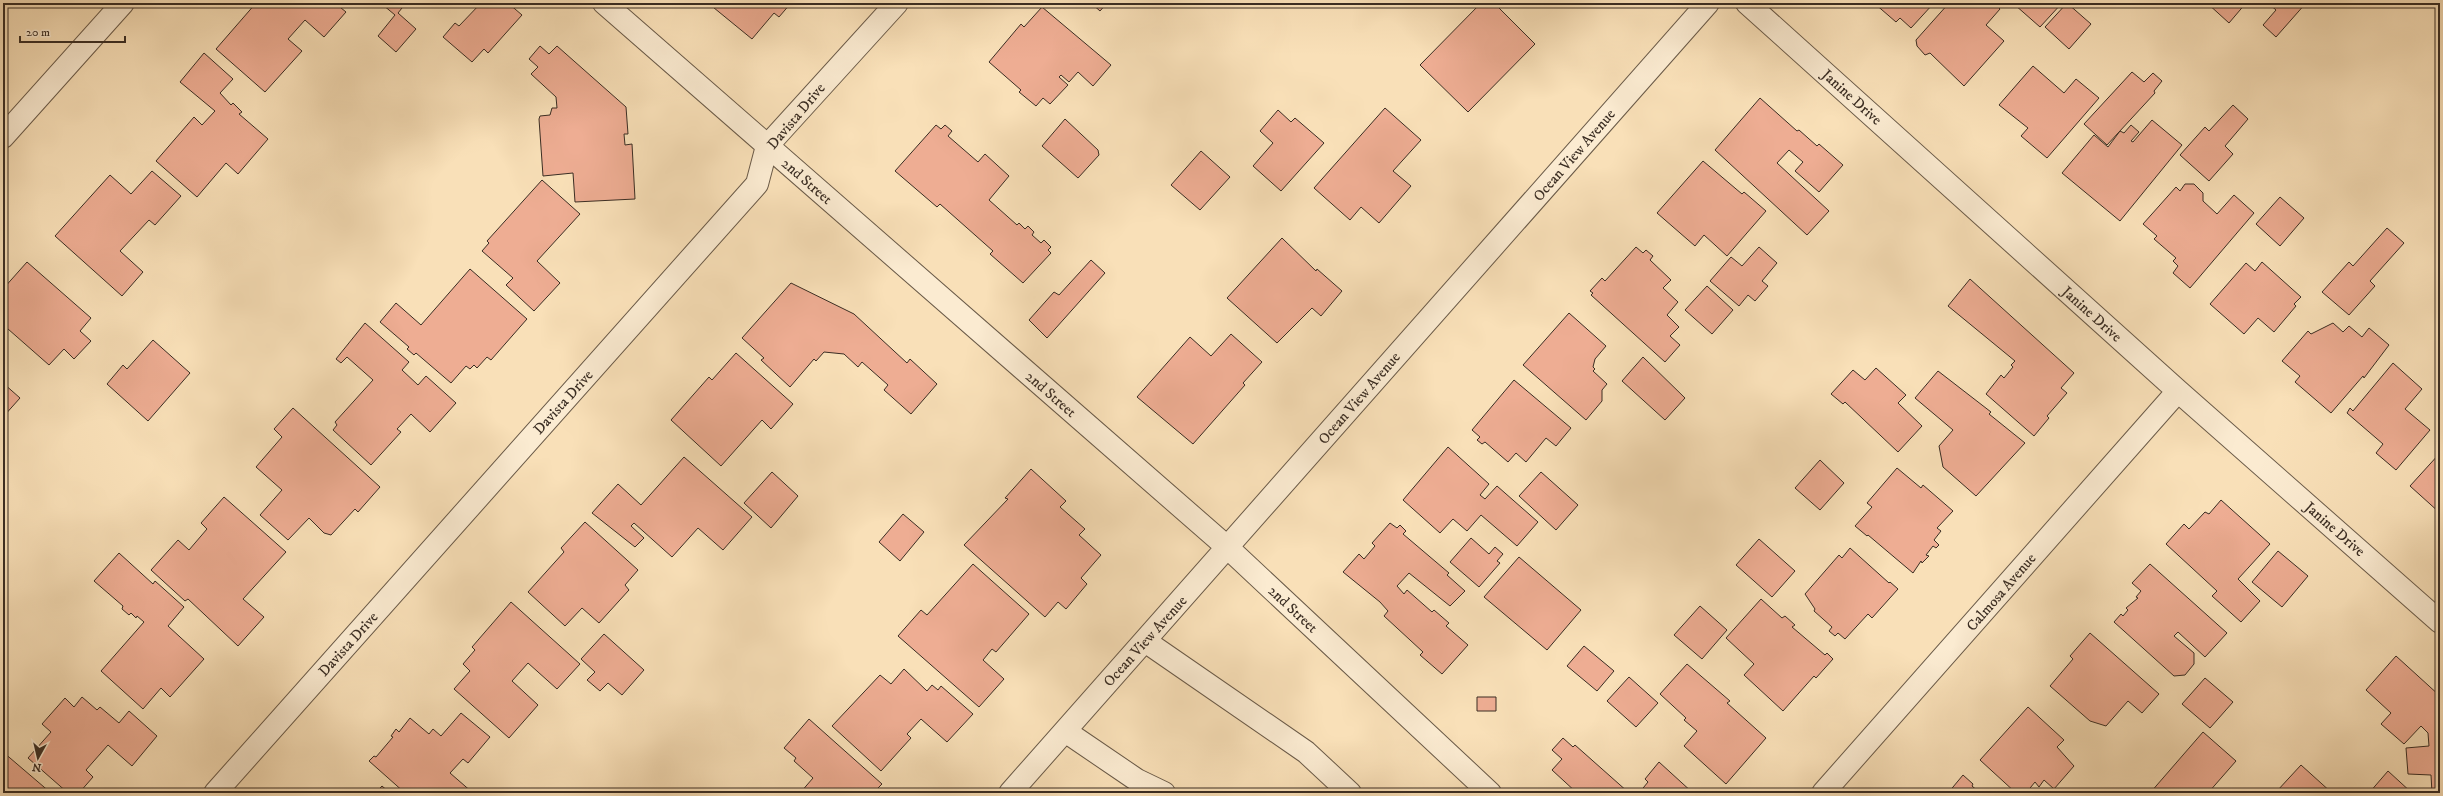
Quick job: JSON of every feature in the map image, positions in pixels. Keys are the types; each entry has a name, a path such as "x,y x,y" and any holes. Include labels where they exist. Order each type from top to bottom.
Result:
{"street":[{"path":"3,138 123,3"},
{"name":"2nd Street","path":"604,3 1228,547 1490,793"},
{"name":"Davista Drive","path":"215,793 757,184 767,146 897,3"},
{"name":"Ocean View Avenue","path":"1010,793 1708,3"},
{"name":"Janine Drive","path":"1747,3 2178,391 2440,622"},
{"name":"Calmosa Avenue","path":"1824,793 2178,391"},
{"path":"1145,641 1306,752 1350,793"},
{"path":"1065,731 1138,780 1164,793"}],"building":[{"path":"256,3 335,3 346,12 324,37 305,20 288,39 302,51 265,92 216,49"},
{"path":"385,3 406,3 398,13 416,29 396,52 378,36 395,15 383,5"},
{"path":"481,3 508,3 522,15 488,53 484,49 472,62 443,37 455,23 459,26"},
{"path":"708,3 791,3 779,17 774,13 752,39"},
{"path":"1091,3 1107,3 1100,11"},
{"path":"1481,3 1494,3 1535,44 1468,112 1420,65"},
{"path":"1874,3 1933,4 1911,28 1900,18 1896,22"},
{"path":"1949,3 1999,3 1997,6 2000,9 1986,25 2004,41 1964,86 1930,53 1925,55 1917,46 1916,40"},
{"path":"2017,3 2062,3 2040,27 2015,5"},
{"path":"2067,3 2091,24 2069,49 2045,27"},
{"path":"2207,3 2246,3 2229,23"},
{"path":"2268,3 2306,3 2276,37 2263,25 2276,10"},
{"path":"1042,7 1111,65 1093,86 1078,72 1069,82 1061,75 1059,77 1068,85 1050,104 1043,98 1036,106 1019,92 1021,90 989,62 1021,24 1024,27"},
{"path":"540,46 549,54 557,46 626,107 628,134 624,134 625,145 632,144 635,199 575,202 573,173 543,176 539,119 540,116 550,115 552,108 557,108 556,97 531,74 538,67 529,59"},
{"path":"204,53 233,79 220,93 231,105 233,103 242,112 239,114 268,139 238,174 226,163 197,197 156,161 194,117 202,125 215,111 180,82"},
{"path":"2033,66 2064,93 2076,79 2099,98 2047,158 2021,136 2028,128 1999,105"},
{"path":"2132,72 2144,82 2153,73 2162,81 2154,91 2155,93 2107,145 2084,124"},
{"path":"1760,98 1797,131 1799,130 1817,146 1819,144 1843,165 1819,192 1795,171 1803,162 1789,150 1777,163 1829,211 1807,235 1715,150"},
{"path":"2233,105 2248,119 2225,146 2233,154 2209,181 2180,155 2205,127 2209,131"},
{"path":"1385,108 1421,140 1393,171 1411,186 1379,223 1361,207 1350,220 1314,188"},
{"path":"1278,110 1291,122 1295,118 1324,143 1281,191 1253,166 1273,143 1260,131"},
{"path":"1065,119 1098,150 1099,155 1078,178 1042,146"},
{"path":"2152,120 2182,145 2120,221 2062,173 2094,135 2108,147 2120,131 2124,133 2131,125 2139,132 2131,141 2133,142"},
{"path":"936,125 941,129 945,125 952,131 948,136 978,162 985,154 1009,176 989,200 1017,225 1019,223 1025,229 1028,226 1034,232 1032,235 1041,243 1044,240 1051,247 1048,250 1051,253 1023,283 990,254 993,251 940,204 937,207 895,171"},
{"path":"1201,151 1230,177 1200,210 1171,185"},
{"path":"1703,161 1742,194 1744,192 1766,211 1727,256 1704,235 1695,246 1657,213"},
{"path":"152,171 181,196 155,225 149,220 120,251 143,272 122,296 55,236 110,175 131,194"},
{"path":"542,180 580,214 537,261 560,283 534,311 506,285 513,278 482,251 489,243 487,241"},
{"path":"2185,184 2194,184 2203,193 2203,201 2217,214 2234,195 2254,213 2190,288 2173,273 2178,266 2173,261 2176,258 2154,239 2157,236 2143,224 2176,187 2180,191"},
{"path":"2280,197 2304,218 2280,246 2256,224"},
{"path":"2387,228 2404,243 2370,281 2375,286 2349,315 2322,292 2349,262 2353,266"},
{"path":"1282,238 1316,271 1317,269 1342,291 1321,316 1312,308 1277,343 1227,298"},
{"path":"1636,247 1643,253 1646,250 1653,256 1650,260 1671,280 1663,288 1678,302 1667,315 1679,327 1670,336 1680,345 1665,362 1591,295 1593,293 1590,291 1602,278 1605,281"},
{"path":"1759,247 1777,263 1762,281 1768,286 1755,301 1748,295 1739,306 1710,281 1731,257 1742,266"},
{"path":"1091,260 1105,273 1047,338 1029,320 1054,292 1059,295"},
{"path":"27,262 91,318 80,331 91,341 74,359 64,349 49,365 8,329 3,334 3,289"},
{"path":"2262,262 2301,297 2294,304 2296,306 2274,332 2258,318 2244,334 2210,304 2246,263 2255,271"},
{"path":"470,269 527,319 491,360 487,357 477,368 474,365 470,369 466,366 451,383 416,353 414,355 407,349 409,347 380,322 396,303 421,325"},
{"path":"1970,279 2074,373 2061,388 2067,393 2047,416 2049,418 2034,436 1986,394 2001,375 2004,378 2013,367 2011,365 2015,361 1948,306"},
{"path":"791,283 854,314 907,363 910,359 937,384 911,414 884,390 888,385 862,362 858,367 844,354 824,352 816,361 814,359 790,387 761,360 764,358 742,338"},
{"path":"1707,286 1733,310 1712,334 1685,310"},
{"path":"1569,313 1606,346 1595,359 1593,367 1595,369 1593,371 1607,384 1602,390 1602,401 1586,420 1523,365"},
{"path":"365,323 409,362 402,370 418,385 426,376 456,403 430,432 411,414 397,429 401,432 371,465 333,430 337,425 335,422 373,380 347,357 341,363 336,359"},
{"path":"2333,323 2343,332 2349,326 2362,337 2369,328 2389,345 2364,378 2363,376 2331,413 2295,382 2300,376 2282,361 2308,331 2311,334"},
{"path":"1231,334 1262,362 1243,383 1245,385 1193,444 1137,397 1190,337 1211,356"},
{"path":"153,340 190,373 148,421 107,384 123,365 127,369"},
{"path":"736,353 793,404 771,429 762,420 721,466 671,420 709,377 712,380"},
{"path":"1643,357 1685,398 1665,420 1622,381"},
{"path":"2393,363 2422,389 2405,409 2430,430 2396,470 2376,453 2383,444 2347,413 2350,408 2353,411"},
{"path":"1876,368 1906,395 1898,403 1922,426 1898,452 1845,402 1843,404 1831,394 1853,370 1865,380"},
{"path":"1938,371 1991,412 1989,414 2025,443 1976,496 1943,467 1939,446 1953,430 1915,398"},
{"path":"1514,380 1571,428 1556,446 1546,438 1526,462 1516,453 1508,462 1485,442 1482,444 1477,440 1480,437 1472,430"},
{"path":"3,383 20,398 3,417"},
{"path":"293,408 380,487 358,512 355,509 331,535 324,533 309,518 288,540 260,515 282,490 256,467 282,437 274,429"},
{"path":"1448,447 1489,484 1480,495 1485,499 1497,486 1538,522 1517,546 1481,515 1467,531 1453,519 1440,533 1403,500"},
{"path":"2440,453 2440,513 2410,486"},
{"path":"684,457 752,517 723,550 698,528 672,557 634,523 631,526 644,538 635,547 592,513 618,484 641,505"},
{"path":"1820,460 1844,483 1820,510 1795,488"},
{"path":"1897,468 1921,488 1923,485 1953,511 1937,528 1941,531 1934,540 1939,545 1936,548 1933,546 1926,555 1929,556 1922,563 1921,561 1913,573 1855,526 1872,507 1867,503"},
{"path":"1031,469 1066,501 1060,507 1085,529 1079,535 1101,555 1081,578 1087,584 1066,609 1058,602 1045,617 964,545 1008,499 1005,498"},
{"path":"772,472 798,496 771,528 744,503"},
{"path":"1541,472 1578,505 1556,530 1519,496"},
{"path":"224,497 286,552 243,599 264,617 238,646 188,599 185,601 151,570 178,540 189,550 207,529 201,523"},
{"path":"2221,500 2270,544 2238,579 2260,601 2241,622 2212,596 2217,591 2166,544 2184,524 2189,529 2205,512 2209,514"},
{"path":"903,514 924,532 900,561 879,542"},
{"path":"585,522 638,570 625,585 629,590 599,623 582,608 565,626 528,592 564,552 561,548"},
{"path":"1390,523 1397,528 1400,525 1406,531 1403,534 1449,573 1447,575 1465,591 1450,606 1409,573 1397,586 1404,594 1407,590 1432,612 1434,610 1449,623 1446,626 1468,645 1442,674 1420,655 1423,652 1384,616 1388,611 1380,602 1343,572 1359,554 1364,559 1375,546 1372,543"},
{"path":"1471,538 1489,554 1495,547 1503,554 1497,561 1500,563 1479,587 1450,562"},
{"path":"1759,539 1795,571 1772,597 1736,565"},
{"path":"1850,548 1889,583 1890,582 1898,589 1872,618 1868,614 1845,639 1838,633 1835,636 1829,631 1832,627 1814,611 1815,609 1805,594 1839,555 1842,558"},
{"path":"2278,551 2308,576 2282,607 2252,582"},
{"path":"119,553 153,584 155,581 184,607 168,626 204,659 170,697 161,688 143,709 101,671 144,622 137,616 136,618 131,613 129,615 122,609 123,606 94,581"},
{"path":"1519,557 1581,610 1547,650 1484,597"},
{"path":"973,564 1029,614 996,652 992,649 983,660 1004,679 979,707 898,636 921,610 927,615"},
{"path":"2150,564 2227,633 2205,657 2178,632 2174,636 2194,653 2194,664 2185,675 2174,676 2114,622 2121,614 2123,616 2128,610 2126,608 2138,598 2136,597 2141,591 2132,583"},
{"path":"1761,599 1782,618 1785,616 1795,625 1792,627 1825,655 1827,653 1833,659 1816,678 1814,676 1783,711 1744,675 1754,664 1726,638"},
{"path":"511,602 580,664 557,689 528,663 512,681 538,705 509,738 454,689 470,671 463,664 475,650 472,647"},
{"path":"1700,606 1727,630 1702,659 1674,635"},
{"path":"2090,633 2159,694 2142,713 2128,701 2106,726 2090,721 2050,686 2073,659 2070,656"},
{"path":"604,634 644,670 622,695 608,683 600,691 587,680 595,672 581,659"},
{"path":"1584,646 1614,671 1597,691 1567,666"},
{"path":"2396,656 2440,696 2440,793 2432,793 2431,775 2408,774 2406,748 2429,746 2428,733 2421,726 2404,744 2381,724 2391,713 2366,690"},
{"path":"1687,664 1730,701 1727,703 1766,738 1726,784 1684,746 1697,731 1684,720 1686,718 1660,694"},
{"path":"904,669 927,691 932,685 938,690 941,686 973,714 947,742 921,719 907,734 911,738 881,771 832,726 880,675 891,684"},
{"path":"1629,677 1658,703 1636,727 1607,701"},
{"path":"2205,678 2233,702 2210,728 2182,704"},
{"path":"82,697 97,710 100,707 119,723 129,711 157,736 132,766 108,745 86,770 93,777 79,793 68,793 28,758 51,732 42,724 65,698 74,707"},
{"path":"1477,697 1496,697 1496,711 1477,711"},
{"path":"2028,707 2064,740 2057,747 2074,766 2054,789 2044,780 2039,787 2035,782 2026,793 2016,793 1980,760"},
{"path":"461,713 490,737 468,763 463,759 450,773 473,793 405,793 369,761 374,756 376,757 393,737 391,736 396,729 399,732 410,718 429,734 433,729 441,736"},
{"path":"809,719 882,784 873,793 800,793 813,778 794,761 796,758 784,748"},
{"path":"2203,732 2236,761 2208,793 2150,793"},
{"path":"1563,738 1573,747 1575,745 1628,792 1631,789 1635,793 1577,793 1552,770 1562,759 1552,750"},
{"path":"3,752 51,793 3,793"},
{"path":"1659,762 1693,793 1639,793 1648,782 1645,779"},
{"path":"2301,765 2332,793 2280,793 2277,791"},
{"path":"2388,771 2412,793 2369,793"},
{"path":"1963,775 1973,784 1972,786 1980,793 1948,793"},
{"path":"382,786 390,793 375,793"}]}
